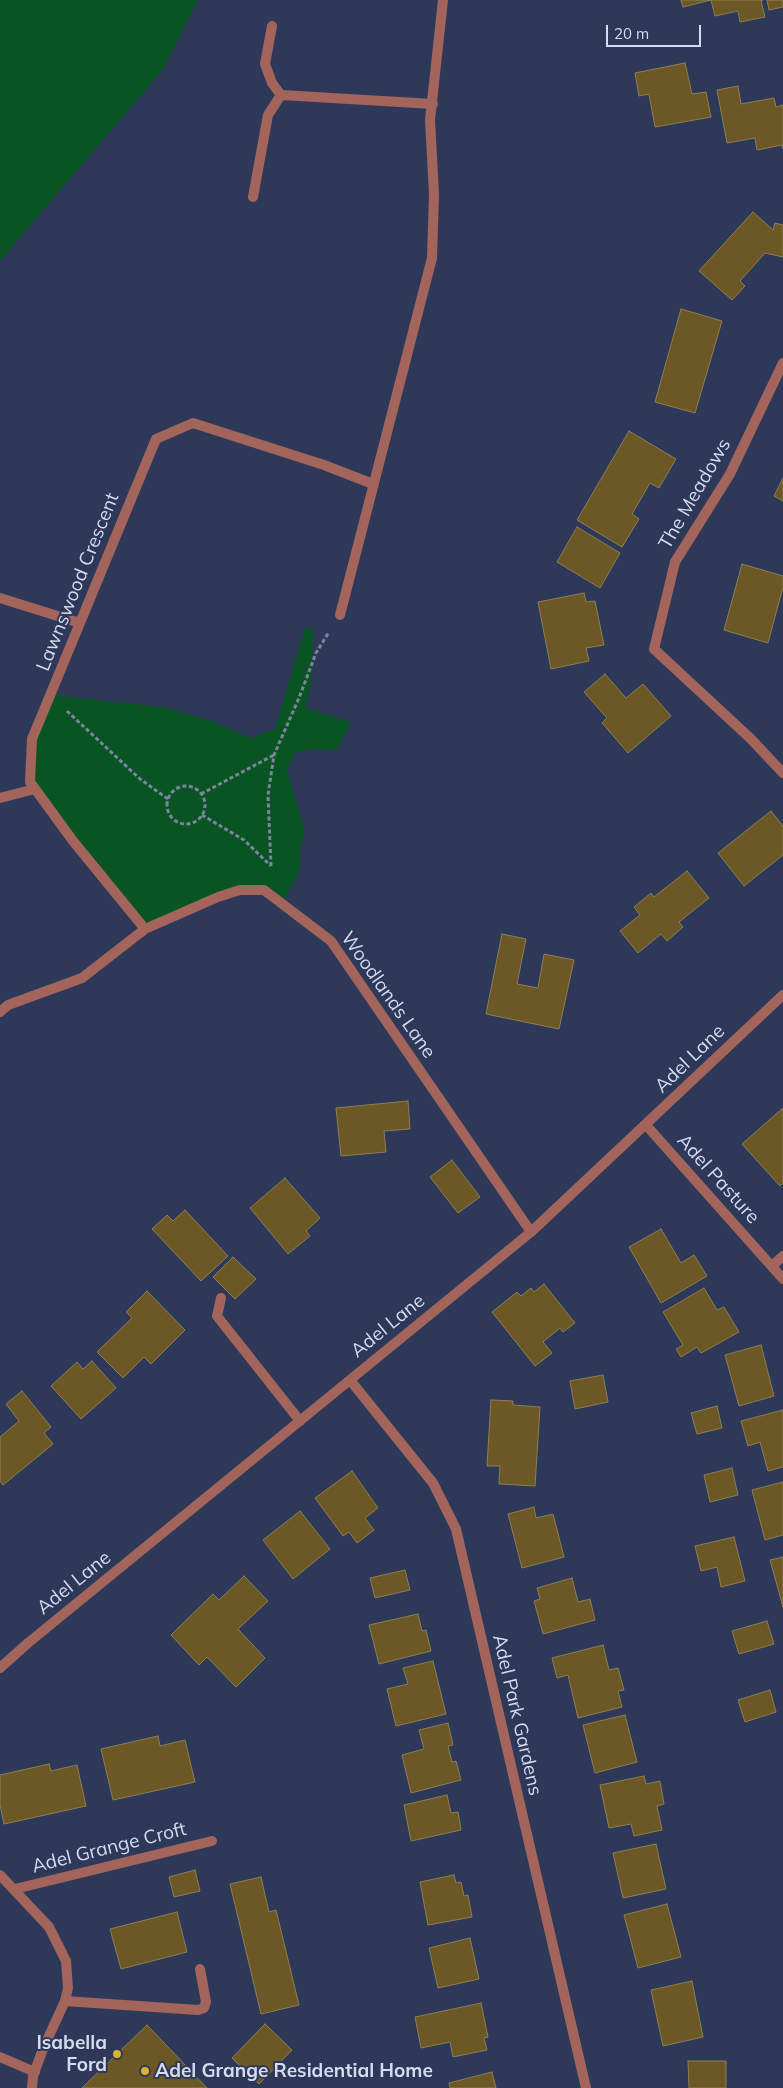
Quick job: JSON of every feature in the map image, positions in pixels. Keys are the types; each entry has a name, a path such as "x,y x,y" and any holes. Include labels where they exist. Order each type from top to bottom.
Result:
{"street":[{"path":"340,615 372,484 432,258 434,194 430,120 443,0"},
{"path":"272,26 264,64 272,83 281,95 432,104"},
{"path":"253,197 268,115 281,95"},
{"name":"The Meadows","path":"783,364 730,474 675,562 654,649 751,739 783,772"},
{"name":"Lawnswood Crescent","path":"145,929 74,841 30,782 32,739 156,439 193,423 324,465 372,484"},
{"path":"0,598 80,623"},
{"path":"0,798 36,789"},
{"path":"0,1012 8,1005 82,978 145,929 218,897 240,890 264,890"},
{"name":"Woodlands Lane","path":"264,890 331,941 532,1232"},
{"name":"Adel Lane","path":"0,1668 300,1420 532,1232 783,995"},
{"name":"Adel Pasture","path":"646,1125 783,1279"},
{"path":"772,1266 783,1256"},
{"path":"221,1298 217,1316 300,1420"},
{"name":"Adel Park Gardens","path":"350,1380 433,1483 456,1529 586,2088"},
{"name":"Adel Grange Croft","path":"15,1889 212,1841"},
{"path":"0,1875 49,1927 66,1961 68,1988 65,2001 35,2072 32,2088"},
{"path":"65,2001 198,2010 204,2008 206,2002 200,1969"},
{"path":"0,2057 35,2072"}],"path":[{"path":"264,890 271,866 268,795 274,755 316,653 340,615"},
{"path":"50,695 140,779 168,799"},
{"path":"201,794 274,755"},
{"path":"185,786 196,790 201,794 204,806 202,815 191,824 178,823 169,814 167,808 168,799 173,791 185,786"},
{"path":"202,815 244,840 271,866"}],"green space":[{"path":"0,0 198,0 164,68 0,261"},
{"path":"305,628 313,630 312,681 305,708 351,722 337,750 313,749 296,752 287,770 305,832 300,849 300,870 282,904 264,890 240,890 145,929 30,782 32,739 50,695 163,707 212,721 250,738 275,729"}],"building":[{"path":"681,0 711,0 683,7"},
{"path":"711,0 763,0 761,1 765,17 740,22 738,11 715,16"},
{"path":"767,0 783,0 783,7 769,10"},
{"path":"685,63 692,94 706,92 711,117 655,127 649,94 639,96 635,73"},
{"path":"738,86 741,104 774,98 776,107 783,105 783,149 782,145 757,150 755,138 727,143 717,90"},
{"path":"753,212 773,230 775,223 783,225 783,257 765,253 740,281 745,286 732,300 699,271"},
{"path":"681,309 722,321 695,413 655,402"},
{"path":"629,431 676,459 659,488 650,483 632,514 639,519 622,547 577,520"},
{"path":"783,478 783,501 774,496"},
{"path":"577,527 620,553 600,588 557,562"},
{"path":"742,564 783,576 783,587 768,643 724,630"},
{"path":"584,593 586,602 595,601 604,645 586,648 589,661 551,669 538,602"},
{"path":"605,674 626,698 643,684 671,716 628,753 602,723 607,718 584,692"},
{"path":"771,811 783,826 783,855 744,886 718,853"},
{"path":"687,871 709,898 679,922 683,927 667,941 661,934 638,953 620,931 640,915 634,907 651,893 654,897"},
{"path":"502,934 526,939 517,984 538,988 544,954 574,960 559,1029 486,1014"},
{"path":"408,1101 410,1129 384,1131 386,1152 341,1156 336,1108"},
{"path":"783,1108 783,1183 780,1186 742,1144"},
{"path":"452,1160 480,1197 458,1213 430,1177"},
{"path":"285,1178 320,1218 306,1231 310,1236 288,1254 250,1208"},
{"path":"185,1210 228,1256 201,1281 152,1229 167,1215 173,1221"},
{"path":"661,1229 681,1263 694,1255 707,1276 661,1303 629,1247"},
{"path":"233,1257 256,1279 235,1299 213,1277"},
{"path":"544,1284 575,1323 563,1332 560,1328 543,1342 552,1353 535,1366 492,1312 517,1292 521,1296 531,1288 534,1292"},
{"path":"704,1288 717,1310 724,1307 739,1332 701,1353 697,1347 681,1357 676,1349 683,1345 663,1312"},
{"path":"147,1291 185,1330 151,1364 144,1357 123,1378 97,1352 132,1318 126,1312"},
{"path":"761,1345 774,1396 739,1406 725,1355"},
{"path":"92,1361 116,1388 81,1419 51,1386 77,1362 83,1369"},
{"path":"603,1375 608,1402 575,1409 570,1381"},
{"path":"22,1391 51,1427 44,1433 53,1444 3,1485 0,1481 0,1437 19,1421 6,1404"},
{"path":"491,1400 513,1401 513,1405 540,1407 535,1486 499,1484 500,1466 487,1466"},
{"path":"717,1406 722,1428 697,1434 691,1413"},
{"path":"783,1410 783,1467 768,1471 760,1442 748,1446 741,1421"},
{"path":"732,1468 738,1495 710,1502 704,1475"},
{"path":"352,1471 378,1508 365,1518 374,1530 357,1543 349,1532 343,1536 315,1498"},
{"path":"783,1482 783,1535 765,1540 752,1490"},
{"path":"534,1507 536,1518 553,1514 564,1557 522,1568 508,1514"},
{"path":"300,1511 330,1549 293,1579 263,1540"},
{"path":"734,1537 745,1581 721,1587 717,1567 701,1571 695,1546"},
{"path":"783,1557 783,1607 770,1560"},
{"path":"405,1570 410,1590 375,1598 370,1578"},
{"path":"244,1576 268,1601 238,1629 265,1658 236,1687 207,1657 199,1665 171,1635 213,1594 219,1600"},
{"path":"572,1578 578,1602 590,1599 595,1620 543,1634 534,1601 540,1599 537,1588"},
{"path":"418,1614 422,1631 426,1630 431,1651 379,1664 369,1625"},
{"path":"767,1621 774,1644 739,1654 732,1631"},
{"path":"603,1645 609,1670 618,1668 624,1690 618,1691 622,1707 578,1718 568,1675 557,1678 552,1658"},
{"path":"433,1661 446,1714 396,1726 387,1689 408,1684 403,1668"},
{"path":"770,1690 776,1712 745,1722 738,1700"},
{"path":"625,1715 637,1762 595,1773 583,1725"},
{"path":"448,1723 453,1745 448,1746 452,1762 456,1761 461,1780 411,1793 402,1755 424,1749 419,1730"},
{"path":"158,1736 160,1746 185,1740 195,1782 113,1800 101,1749"},
{"path":"49,1764 51,1771 77,1765 86,1806 4,1824 0,1805 0,1775"},
{"path":"644,1776 646,1784 660,1781 664,1804 657,1806 662,1830 634,1836 631,1824 609,1828 600,1785"},
{"path":"447,1795 451,1813 458,1812 461,1830 411,1841 404,1805"},
{"path":"656,1844 666,1889 623,1898 613,1853"},
{"path":"195,1870 200,1891 174,1897 169,1877"},
{"path":"454,1875 456,1883 461,1882 464,1896 468,1895 472,1917 428,1925 420,1882"},
{"path":"261,1877 269,1912 276,1910 299,2005 261,2014 230,1884"},
{"path":"667,1904 681,1957 638,1968 624,1915"},
{"path":"177,1912 187,1952 121,1969 110,1929"},
{"path":"470,1938 479,1979 438,1988 429,1948"},
{"path":"692,1981 703,2037 663,2046 651,1990"},
{"path":"481,2003 488,2037 484,2038 487,2050 453,2057 450,2042 421,2048 415,2017"},
{"path":"265,2024 292,2050 259,2084 232,2058"},
{"name":"Adel Grange Residential Home","path":"147,2025 207,2088 82,2088 117,2054"},
{"path":"688,2061 726,2061 726,2088 689,2088"},
{"path":"492,2072 496,2088 450,2088 449,2083"}],"place":[{"name":"Isabella Ford","path":"117,2054"},
{"name":"Adel Grange Residential Home","path":"145,2071"}]}
